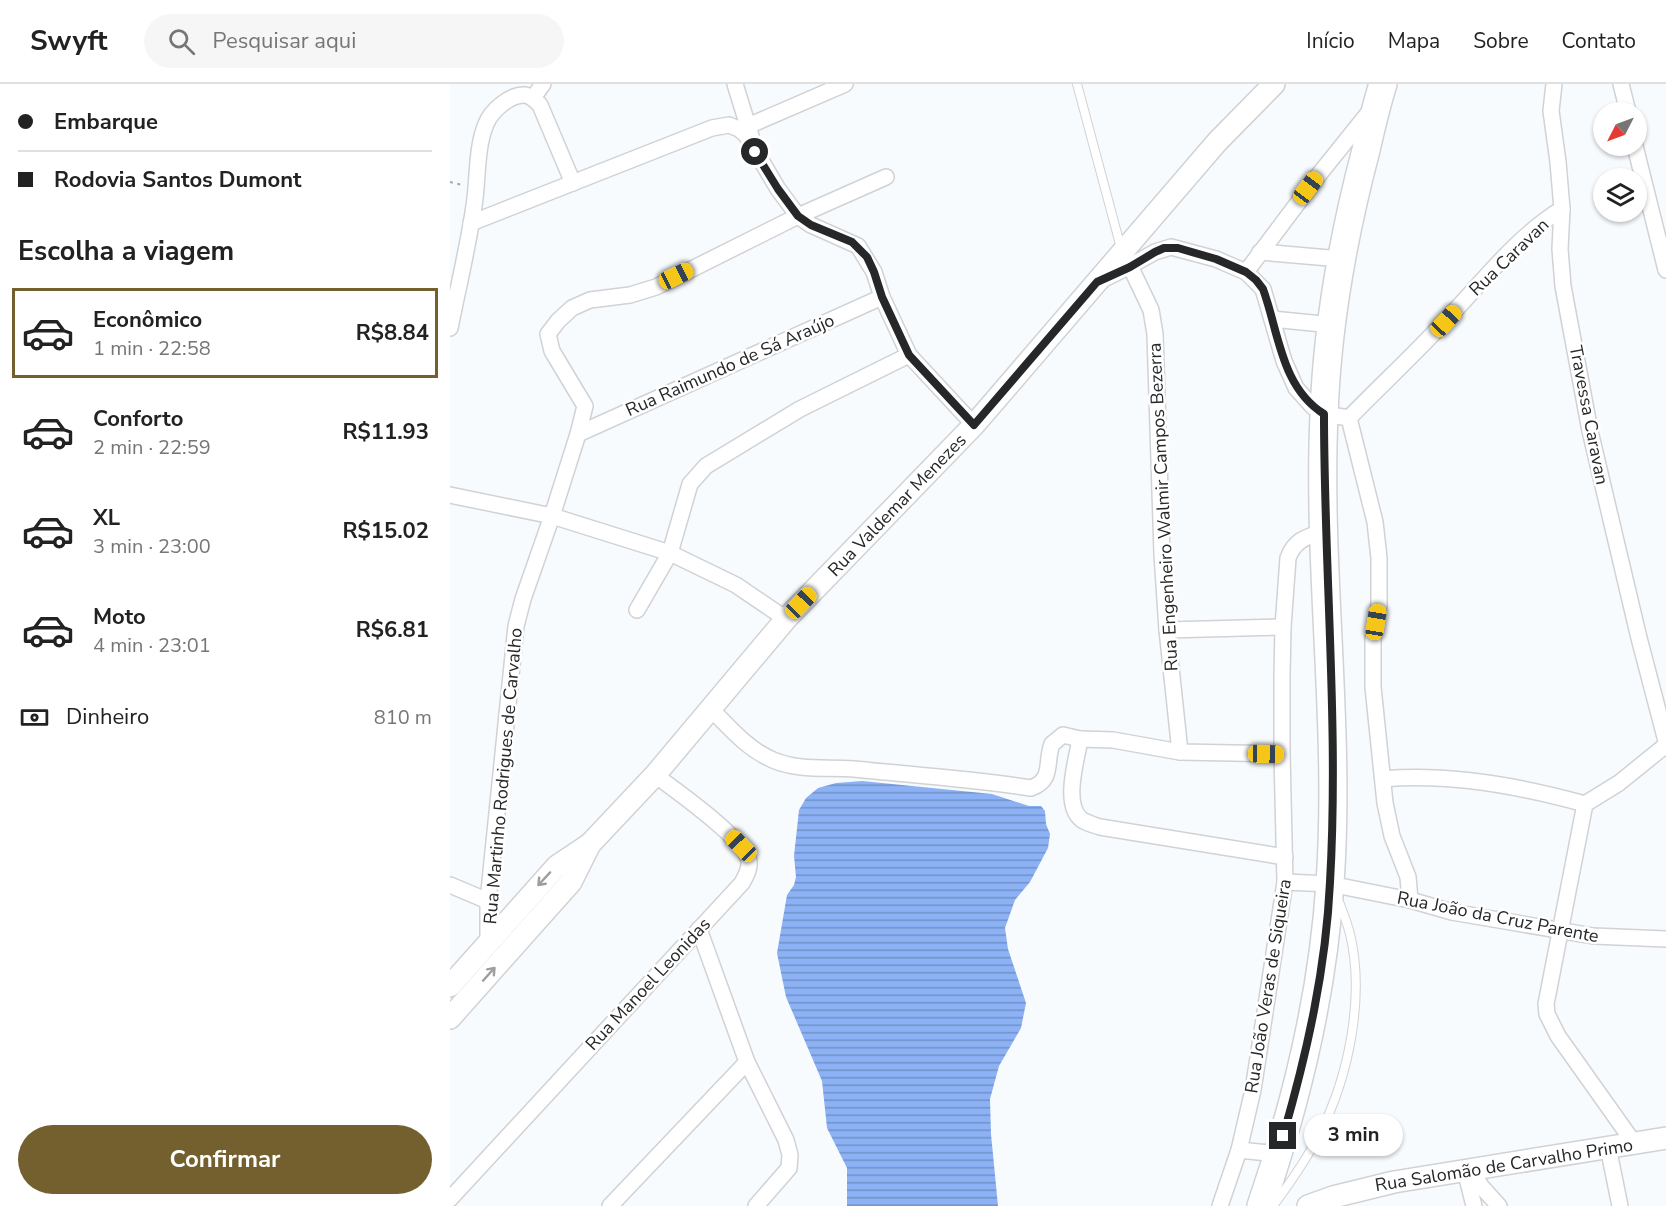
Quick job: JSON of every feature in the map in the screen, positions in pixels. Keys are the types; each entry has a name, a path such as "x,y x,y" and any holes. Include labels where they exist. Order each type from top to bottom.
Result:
{"highway":[{"path":"1261,1206 1304,1062 1318,988 1330,884 1333,758 1325,531 1336,416 1332,325 1352,200 1380,93"}],"main road":[{"name":"Rua Valdemar Menezes","path":"590,844 655,775 786,620 974,425 1097,282 1126,259 1217,142 1274,84"},
{"path":"452,982 557,866 590,844"},
{"path":"450,1018 571,882 590,844"},
{"name":"Rua Salomão de Carvalho Primo","path":"1308,1206 1366,1188 1468,1169 1666,1138"}],"street":[{"path":"533,98 543,84"},
{"path":"735,84 755,152"},
{"path":"748,126 845,84"},
{"name":"Travessa Caravan","path":"1554,84 1551,111 1562,209 1560,249 1563,286 1590,431 1666,743"},
{"path":"1621,84 1626,102"},
{"path":"1246,272 1380,93"},
{"path":"450,328 471,223 482,135 486,122 492,114 506,101 516,96 525,95 533,98 540,105 573,183"},
{"path":"471,223 721,126 729,125 739,129 746,135 778,189 798,216 811,225 858,246 867,257 882,297 909,355 974,425"},
{"path":"1638,156 1666,270"},
{"path":"798,216 886,177"},
{"name":"Rua Caravan","path":"1336,416 1446,321 1536,226 1562,209"},
{"name":"Rua Martinho Rodrigues de Carvalho","path":"488,941 488,901 516,626 522,599 552,516 585,406 552,351 548,334 572,308 590,300 630,295 656,286 798,216"},
{"path":"1126,259 1171,247 1216,259 1246,272 1263,289 1284,361 1296,388 1313,407 1336,416 1375,522 1379,558 1379,605 1373,639 1372,687 1388,820 1408,877 1410,900"},
{"path":"1260,252 1341,259"},
{"name":"Rua Engenheiro Walmir Campos Bezerra","path":"1126,259 1149,303 1155,334 1167,630 1180,752"},
{"name":"Rua Raimundo de Sá Araújo","path":"578,434 882,297"},
{"path":"1272,319 1332,325"},
{"path":"636,610 670,553 690,484 705,466 800,409 909,355"},
{"path":"450,495 552,516 670,553 736,585 786,620"},
{"name":"Rua João Veras de Siqueira","path":"1220,1206 1239,1150 1253,1090 1286,882 1282,754 1283,627 1288,558 1291,549 1301,539 1325,531"},
{"path":"1167,630 1283,627"},
{"path":"710,708 755,751 786,765 810,769 844,769 950,778 1031,788 1040,784 1046,776 1052,744 1063,735 1113,740 1180,752 1282,754"},
{"path":"1080,738 1074,771 1073,801 1076,812 1084,821 1100,827 1285,857"},
{"path":"1635,1143 1558,1036 1547,1014 1549,983 1585,804 1619,783 1666,743"},
{"name":"Rua Manoel Leonidas","path":"450,1198 742,883 749,868 746,852 725,830 655,775"},
{"path":"1383,779 1416,776 1493,784 1554,795 1585,804"},
{"name":"Rua João da Cruz Parente","path":"1286,882 1330,884 1410,900 1452,912 1560,930 1616,938 1666,939"},
{"path":"450,885 488,901"},
{"path":"699,929 747,1062 786,1140 791,1161 789,1168 756,1206"},
{"path":"452,982 471,994"},
{"path":"610,1206 747,1062"},
{"path":"1608,1147 1620,1206"},
{"path":"1239,1150 1278,1154"},
{"path":"1468,1169 1474,1206"},
{"path":"1468,1169 1499,1206"}],"lane":[{"path":"1077,84 1126,259"},
{"path":"1273,1206 1320,1134 1335,1099 1355,1011 1356,970 1350,933 1330,884"}],"water":[{"path":"862,781 992,794 1029,806 1041,806 1045,811 1050,834 1048,848 1030,882 1015,900 1005,928 1008,949 1026,1003 1021,1028 999,1066 990,1099 998,1206 847,1206 847,1168 827,1128 822,1081 786,997 777,953 787,895 796,877 794,856 799,810 806,798 818,788 836,783"}],"route":[{"path":"755,152 791,209 798,216 811,225 852,242 867,257 882,297 909,355 974,425 1097,282 1130,267 1155,252 1171,247 1216,259 1246,272 1263,289 1289,375 1305,399 1324,414 1323,474 1333,758 1330,884 1318,988 1304,1062 1283,1136"}]}
